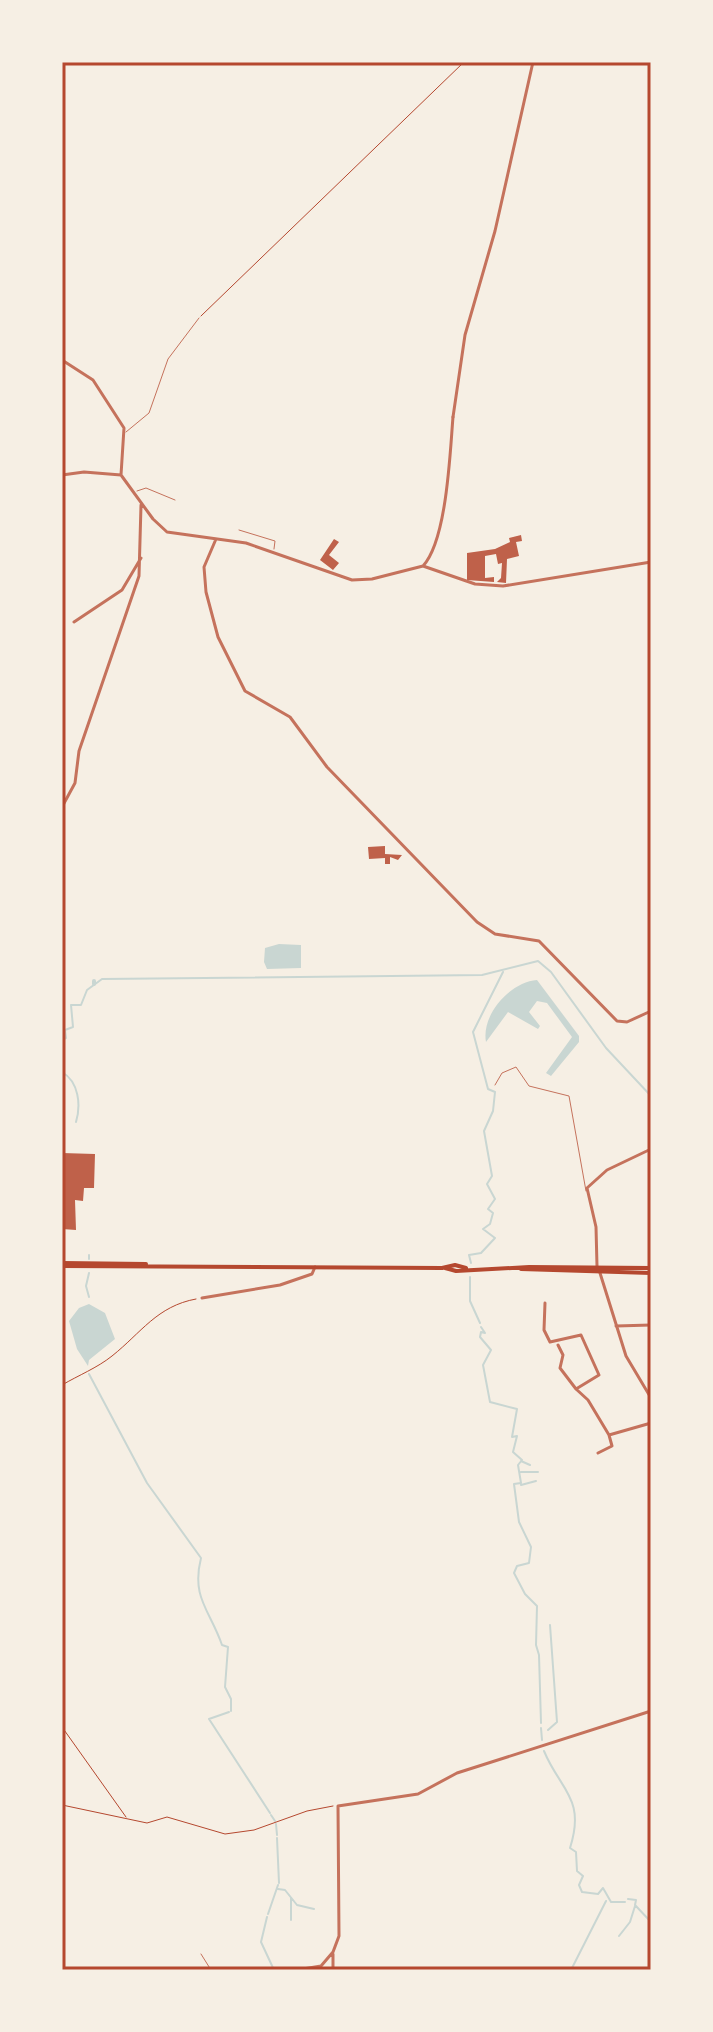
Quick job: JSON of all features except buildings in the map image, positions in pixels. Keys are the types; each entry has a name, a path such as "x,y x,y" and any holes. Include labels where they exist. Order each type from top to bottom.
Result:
{"main road":[{"path":"62,1265 445,1268 455,1271 466,1268 651,1270"}],"street":[{"path":"423,566 429,559 445,503 465,335 503,201 533,62"},
{"path":"62,360 93,380 126,432 121,475 141,505 167,532 273,552 352,580 372,579 423,566 434,567 475,584 503,586 651,562"},
{"path":"62,475 84,472 121,475"},
{"path":"62,807 75,783 79,751 139,576 141,505"},
{"path":"216,539 204,567 206,592 218,637 248,695 290,717 327,767 369,814 391,837 416,856 443,890 483,927 495,934 539,941 617,1021 627,1022 651,1011"},
{"path":"74,622 122,590 141,558"},
{"path":"429,559 434,567"},
{"path":"651,1149 607,1170 586,1191 596,1227 598,1270 629,1363 651,1398"},
{"path":"202,1298 282,1284 312,1274 315,1267"},
{"path":"545,1303 544,1330 550,1342 557,1343 581,1335 599,1375 576,1389"},
{"path":"616,1326 651,1325"},
{"path":"557,1343 563,1355 560,1368 588,1400 609,1435 612,1446 598,1453"},
{"path":"609,1435 651,1423"},
{"path":"333,1970 333,1952 339,1932 338,1806 418,1794 457,1773 651,1711"},
{"path":"297,1970 323,1964 333,1952"},
{"path":"323,1964 333,1970"}],"lane":[{"path":"126,432 149,413 168,359 199,318"},
{"path":"135,493 146,488 175,500"},
{"path":"239,530 275,541 273,552"},
{"path":"495,1085 502,1073 516,1067 528,1086 569,1096 586,1191"},
{"path":"201,1954 211,1970"}],"path":[{"path":"199,318 464,62"},
{"path":"62,1385 110,1357 152,1317 177,1304 202,1298"},
{"path":"62,1727 127,1819"},
{"path":"62,1805 147,1823 164,1817 203,1830 229,1834 254,1830 307,1811 338,1806"}],"shaded area":[{"path":"279,944 301,945 301,968 267,969 265,948"},
{"path":"537,980 579,1036 579,1042 551,1076 546,1073 572,1037 547,1003 537,1001 529,1012 540,1026 538,1029 508,1012 486,1042 488,1021 500,1002 517,987"},
{"path":"89,1304 105,1313 115,1339 89,1360 88,1366 77,1349 69,1321 79,1308"}],"waterway":[{"path":"62,1040 66,1038 65,1030 73,1027 71,1005 81,1005 87,990 102,979 482,975 538,961 551,972 606,1048 651,1096"},
{"path":"471,1263 469,1255 481,1253 495,1238 483,1229 490,1224 493,1213 488,1209 495,1199 487,1184 492,1176 484,1131 493,1111 495,1092 488,1089 473,1032 503,972"},
{"path":"62,1072 68,1076 77,1094 76,1122"},
{"path":"89,1273 86,1286 89,1297"},
{"path":"470,1277 470,1301 480,1323"},
{"path":"481,1327 485,1333 481,1332 480,1337 491,1350 483,1365 490,1402 517,1409 512,1437 517,1436 513,1452 522,1460 518,1465 521,1483 514,1484 519,1522 531,1547 529,1563 517,1566 514,1573 525,1594 537,1606 541,1723"},
{"path":"89,1374 147,1483 201,1558 200,1594 222,1645 228,1647 225,1687 231,1699 231,1711"},
{"path":"521,1461 530,1465"},
{"path":"521,1472 538,1472"},
{"path":"521,1485 536,1481"},
{"path":"548,1730 557,1722 550,1625"},
{"path":"229,1712 209,1719 270,1813"},
{"path":"541,1728 542,1740"},
{"path":"544,1751 573,1806 575,1817 570,1848 576,1852 577,1871 583,1876 579,1885 582,1892 598,1894 603,1888 611,1902 625,1902"},
{"path":"271,1815 275,1821"},
{"path":"276,1824 277,1835"},
{"path":"277,1838 279,1883"},
{"path":"268,1914 278,1885"},
{"path":"278,1889 285,1890 297,1905 314,1909"},
{"path":"291,1898 291,1920"},
{"path":"628,1899 636,1900 635,1905 651,1922"},
{"path":"571,1970 606,1901"},
{"path":"619,1936 630,1922 635,1906"},
{"path":"267,1917 261,1942 274,1970"}]}
